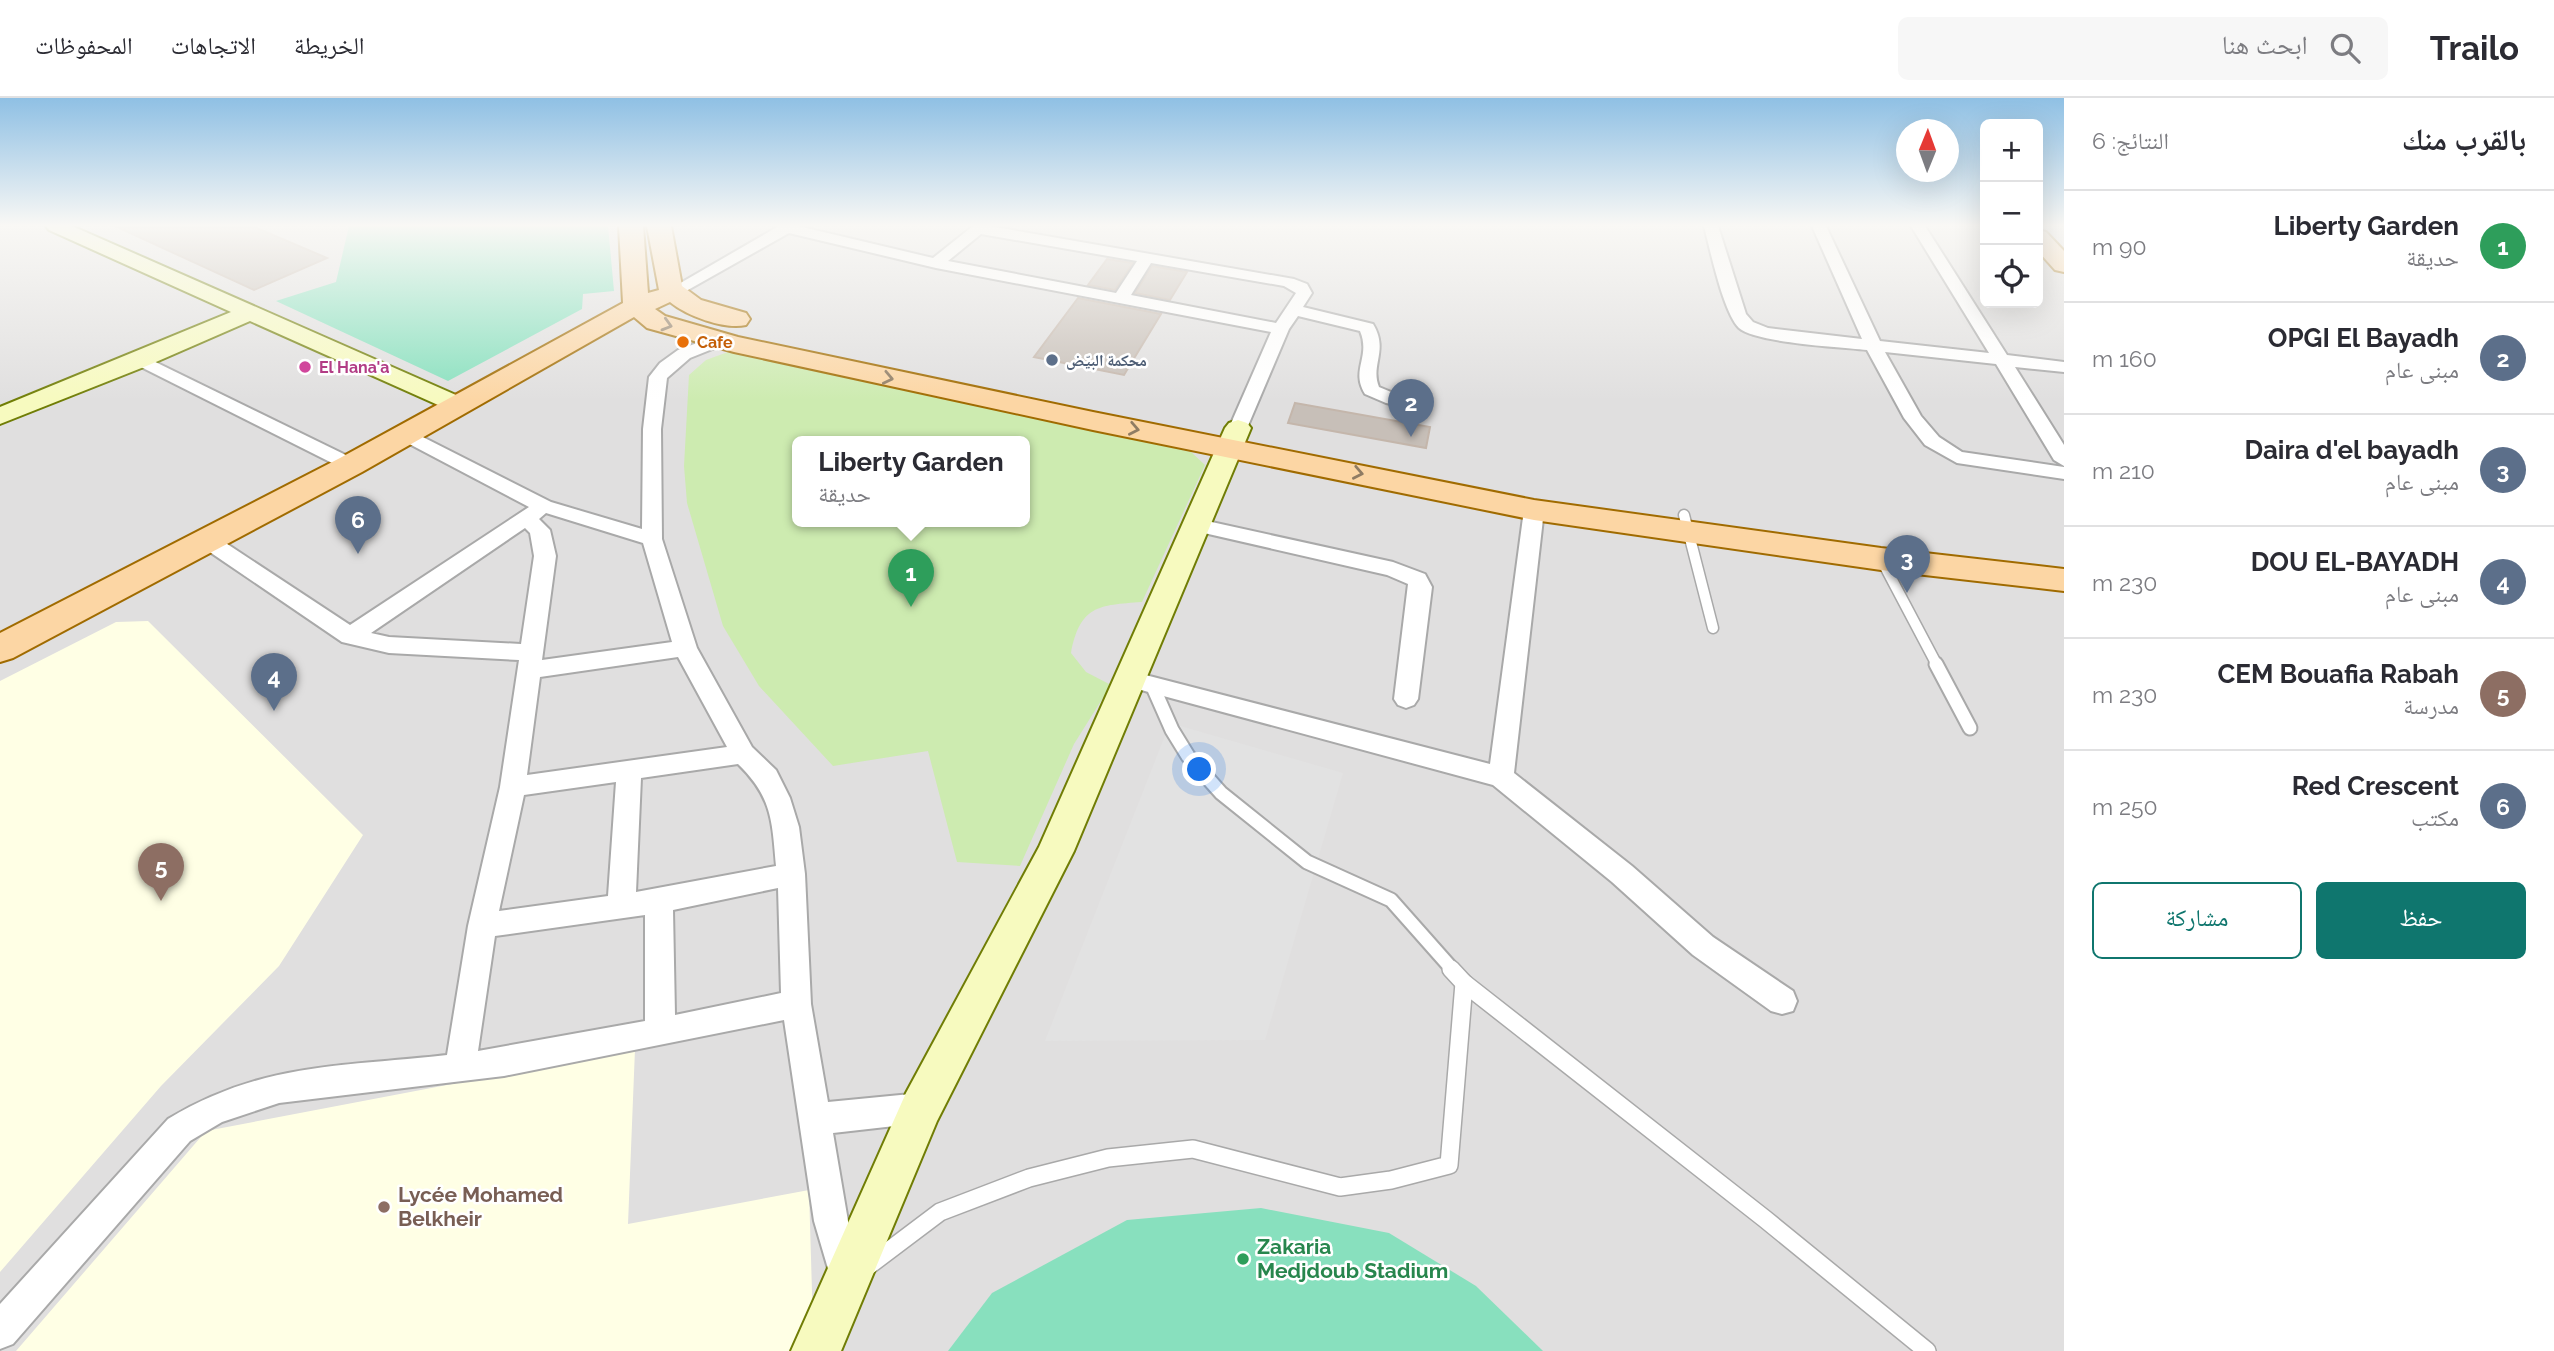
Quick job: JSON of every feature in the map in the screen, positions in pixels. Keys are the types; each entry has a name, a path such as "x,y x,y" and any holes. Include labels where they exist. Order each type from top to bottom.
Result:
{"main road":[{"path":"635,284 636,306 656,322 719,340 1235,438 1513,485 1687,524 1881,559 2064,580"},
{"path":"671,284 673,292 691,306 1102,411"},
{"path":"0,649 351,465 456,404 636,306 673,292"},
{"path":"1235,438 1534,510 2064,557"}],"street":[{"path":"186,284 456,404"},
{"path":"673,292 686,284"},
{"path":"1051,284 1281,329"},
{"path":"1121,298 1130,284"},
{"path":"816,1351 921,1108 1142,683 1198,525 1281,329 1304,293 1294,284"},
{"path":"1729,284 1738,315 1747,327 1765,333 2064,367"},
{"path":"1846,284 1873,345 1922,431 1943,450 1962,458 2064,473"},
{"path":"1954,284 2064,460"},
{"path":"1293,310 1367,328 1372,345 1371,364 1366,377 1371,390 1392,399 1422,404"},
{"path":"0,416 141,360 249,313"},
{"path":"719,340 684,355 666,367 658,377 652,429 652,539 685,648 744,754 767,776 786,827 791,874 796,1004 817,1119 831,1220 847,1282"},
{"path":"141,360 351,465"},
{"path":"405,434 534,512 652,539"},
{"path":"1501,777 1534,510"},
{"path":"349,636 534,512"},
{"path":"460,1068 482,926 513,787 545,556 534,512"},
{"path":"1198,525 1406,572 1417,579 1420,587 1406,699"},
{"path":"208,541 349,636 389,645 498,653 530,661 685,648"},
{"path":"1142,683 1501,777 1622,874 1703,946 1782,1001"},
{"path":"513,787 744,754"},
{"path":"621,905 629,772"},
{"path":"482,926 659,901 791,874"},
{"path":"659,901 660,1031"},
{"path":"0,1331 164,1146 203,1112 229,1101 313,1083 460,1068 796,1004"},
{"path":"817,1119 921,1108"}],"lane":[{"path":"1687,524 1713,628"},
{"path":"1881,559 1970,728"},
{"path":"1142,683 1188,757 1221,793 1307,862 1391,900 1464,983 1765,1219 1927,1351"},
{"path":"847,1282 940,1212 1029,1178 1108,1157 1193,1149 1340,1186 1391,1180 1450,1165 1464,983"}],"shaded area":[{"path":"0,284 1980,284 1980,308 2043,308 2043,284 2064,284 2064,1351 0,1351"},
{"path":"148,621 363,835 279,966 161,1086 0,1272 0,681 116,622"},
{"path":"1170,723 1343,773 1265,1040 1045,1041"},
{"name":"Lycée Mohamed Belkheir","path":"635,1049 628,1224 809,1190 813,1326 801,1351 16,1351 206,1131"}],"green space":[{"path":"328,284 613,284 614,291 583,294 582,309 448,381 276,301"},
{"path":"728,352 761,355 1191,452 1205,465 1142,602 1103,607 1093,611 1080,626 1071,653 1086,672 1111,685 1074,744 1020,866 957,862 928,751 833,766 759,686 723,626 687,503 684,466 689,375 706,360"},
{"name":"Zakaria Medjdoub Stadium","path":"1261,1208 1389,1233 1476,1286 1543,1351 948,1351 992,1293 1127,1220"}],"building":[{"path":"242,284 267,284 254,290"},
{"path":"1088,284 1119,284 1115,290"},
{"path":"1140,284 1179,284 1170,300 1135,293"},
{"path":"1078,298 1161,314 1124,375 1034,357"},
{"path":"1295,403 1430,427 1426,448 1288,423"}],"place":[{"name":"Cafe","path":"683,342"},
{"name":"محكمة البيّض","path":"1052,360"},
{"name":"El Hana'a","path":"305,367"},
{"name":"OPGI El Bayadh","path":"1411,437"},
{"name":"Red Crescent","path":"358,554"},
{"name":"Daira d'el bayadh","path":"1907,593"},
{"name":"Liberty Garden","path":"911,607"},
{"name":"DOU EL-BAYADH","path":"274,711"},
{"name":"CEM Bouafia Rabah","path":"161,901"},
{"name":"Lycée Mohamed Belkheir","path":"384,1207"},
{"name":"Zakaria Medjdoub Stadium","path":"1243,1259"}]}
